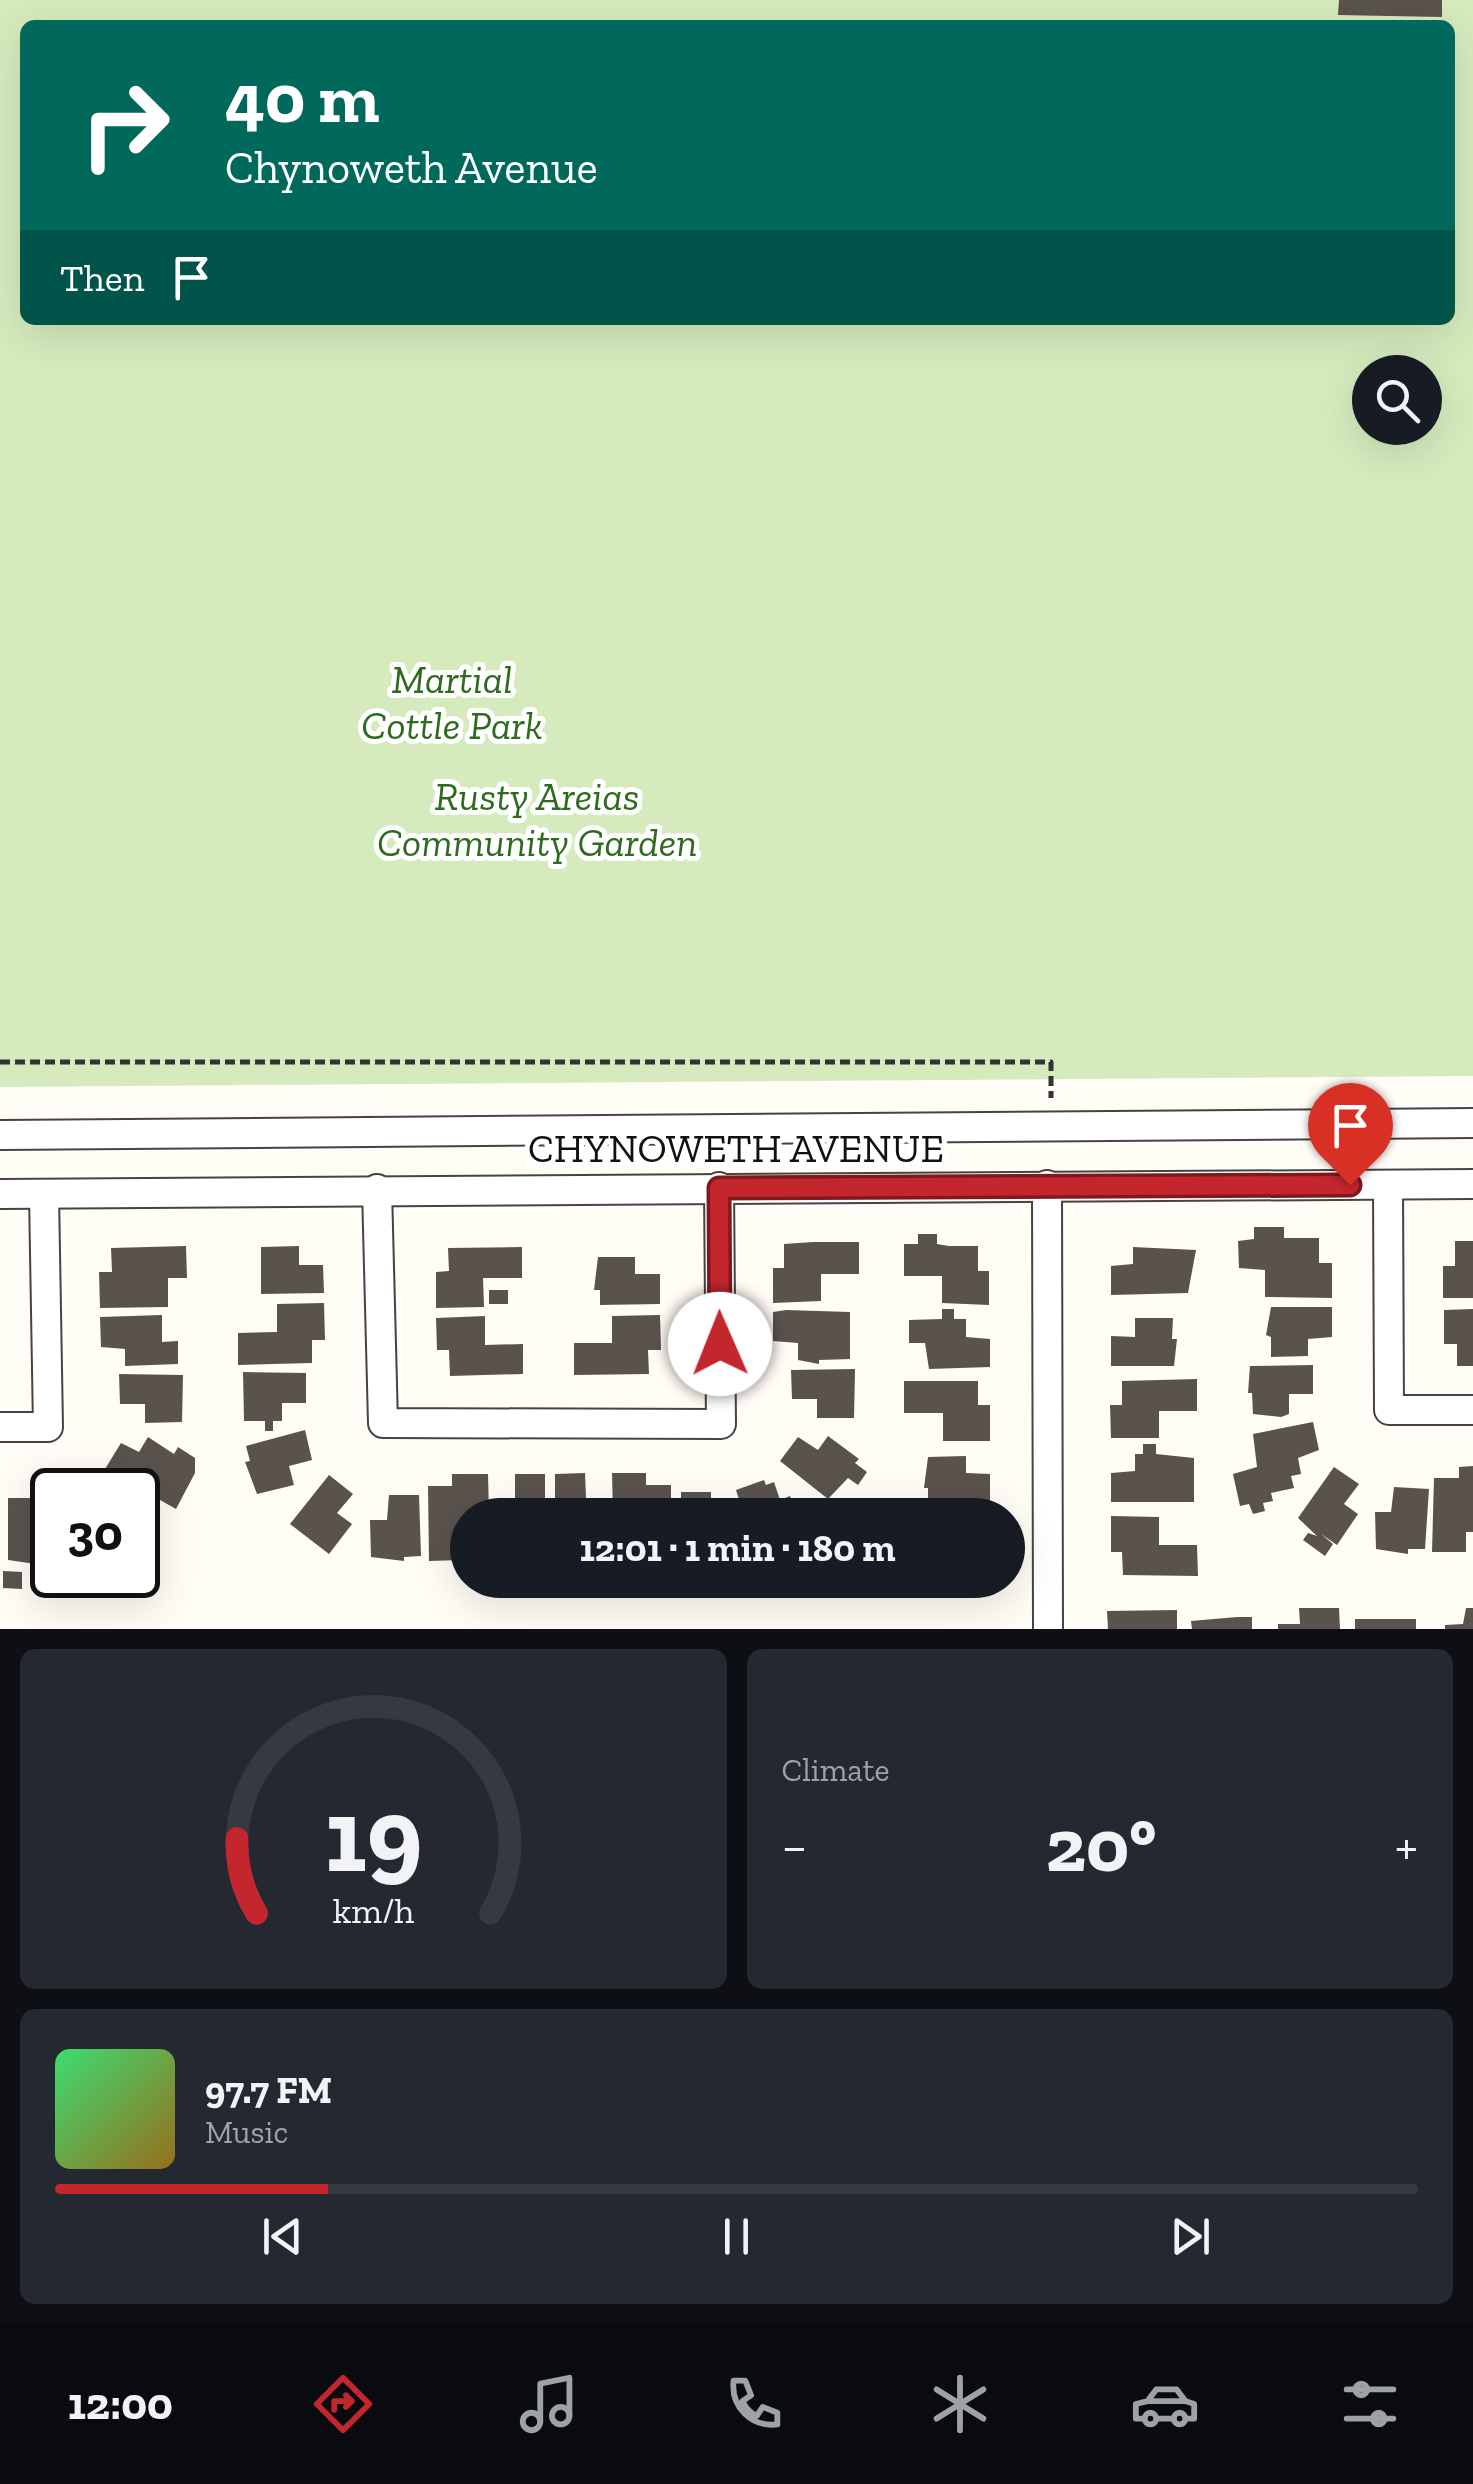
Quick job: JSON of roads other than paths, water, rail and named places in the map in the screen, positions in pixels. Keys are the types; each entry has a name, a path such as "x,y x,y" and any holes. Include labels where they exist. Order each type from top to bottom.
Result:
{"street":[{"name":"CHYNOWETH AVENUE","path":"0,1136 1473,1123"},
{"name":"CHYNOWETH AVENUE","path":"0,1194 1473,1184"},
{"path":"1388,1185 1390,1410 1473,1410"},
{"path":"1047,1186 1048,1629"},
{"path":"377,1190 383,1423 721,1424 719,1188"},
{"path":"0,1428 48,1427 44,1194"}],"park label":[{"name":"Martial Cottle Park","path":"452,702"},
{"name":"Rusty Areias Community Garden","path":"537,819"}]}
